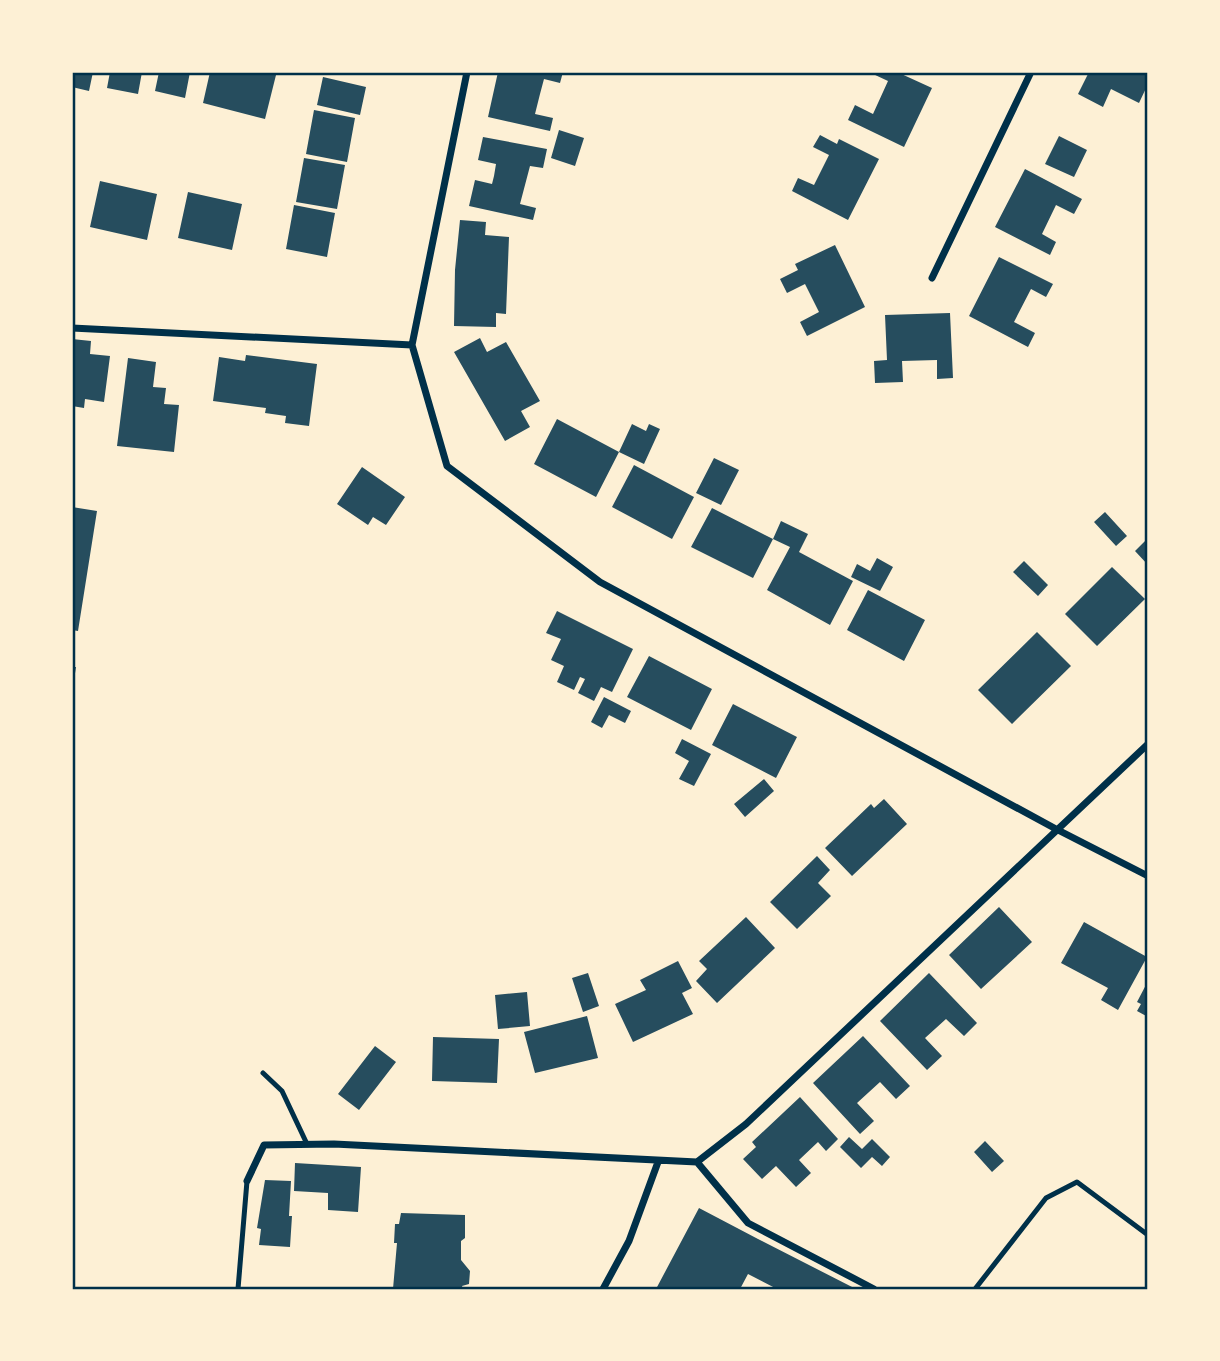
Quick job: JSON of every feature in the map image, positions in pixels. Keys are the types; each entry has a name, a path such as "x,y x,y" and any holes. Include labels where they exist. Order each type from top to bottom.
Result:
{"street":[{"path":"467,72 412,345 447,466 600,582 1148,876"},
{"path":"932,278 1031,72"},
{"path":"72,328 412,345"},
{"path":"247,1181 264,1145 307,1144 697,1162 746,1124 1148,744"},
{"path":"603,1289 629,1241 657,1162"},
{"path":"697,1162 748,1223 874,1289"}],"lane":[{"path":"262,1073 282,1091 307,1144"},
{"path":"238,1289 247,1181"},
{"path":"975,1289 1046,1198 1077,1182 1148,1235"}],"building":[{"path":"72,72 93,72 89,91 72,87"},
{"path":"110,72 142,72 138,94 107,88"},
{"path":"159,72 190,72 185,98 155,91"},
{"path":"210,72 264,72 276,75 265,119 203,103"},
{"path":"498,72 563,72 560,83 544,79 535,114 553,118 550,131 488,117"},
{"path":"897,72 932,88 904,147 848,120 855,105 873,114 888,81 873,74"},
{"path":"1089,72 1148,72 1148,84 1139,103 1111,89 1103,107 1078,94"},
{"path":"323,77 366,87 360,115 317,105"},
{"path":"314,110 355,118 347,162 306,154"},
{"path":"559,130 584,138 575,166 551,158"},
{"path":"820,135 837,144 839,139 879,159 848,220 792,191 798,178 814,185 829,155 813,147"},
{"path":"1059,136 1087,150 1074,177 1045,164"},
{"path":"483,137 547,149 543,168 530,166 520,204 536,208 533,220 469,206 475,180 492,184 494,176 496,164 478,160"},
{"path":"304,158 345,165 337,209 296,202"},
{"path":"1025,169 1082,199 1074,214 1056,205 1042,234 1056,242 1050,255 995,227"},
{"path":"100,181 157,194 147,240 90,227"},
{"path":"188,192 242,204 232,250 178,238"},
{"path":"294,205 335,213 327,257 286,249"},
{"path":"460,220 486,222 485,235 509,237 506,314 496,313 496,327 454,326 455,270"},
{"path":"835,245 865,307 807,336 800,322 819,312 805,284 787,293 780,279 798,270 795,264"},
{"path":"999,257 1053,284 1046,297 1031,289 1014,322 1035,333 1028,347 969,316"},
{"path":"950,313 953,378 937,379 937,360 902,361 903,382 875,383 874,361 887,360 885,315"},
{"path":"480,338 487,352 506,342 540,401 521,411 530,427 505,441 454,352"},
{"path":"72,339 91,341 90,354 110,356 104,402 85,399 84,408 72,406"},
{"path":"246,355 317,364 309,426 285,423 286,416 265,413 266,408 213,401 219,357 245,361"},
{"path":"128,358 156,362 153,387 166,388 164,404 179,405 174,452 117,446"},
{"path":"557,419 619,452 596,497 534,464"},
{"path":"632,424 646,431 649,424 660,429 644,464 619,452"},
{"path":"714,458 739,470 721,505 696,493"},
{"path":"634,465 694,497 672,539 612,507"},
{"path":"362,467 405,497 386,525 373,517 368,525 337,504"},
{"path":"72,507 97,511 78,631 72,630"},
{"path":"712,508 773,539 753,578 691,547"},
{"path":"1105,512 1127,536 1116,546 1094,522"},
{"path":"781,521 808,534 799,552 853,581 830,625 767,590 790,547 773,539"},
{"path":"1148,538 1148,565 1135,551"},
{"path":"877,558 893,567 880,591 851,577 857,564 870,571"},
{"path":"1024,561 1048,585 1038,596 1013,572"},
{"path":"1112,567 1145,599 1097,646 1065,614"},
{"path":"868,590 925,620 904,661 847,630"},
{"path":"557,611 633,649 612,692 601,687 594,701 578,693 585,679 580,677 574,690 557,682 564,666 551,660 561,639 546,633"},
{"path":"1037,632 1071,666 1012,724 978,690"},
{"path":"649,656 712,689 691,730 627,697"},
{"path":"72,667 76,667 73,686 72,686"},
{"path":"604,697 631,711 625,723 609,715 602,728 591,722"},
{"path":"733,704 797,737 776,778 712,745"},
{"path":"682,739 711,754 694,786 679,779 689,761 675,753"},
{"path":"764,779 774,791 745,817 734,804"},
{"path":"884,799 907,824 852,876 825,848 871,804 874,808"},
{"path":"817,856 830,870 818,883 831,896 797,929 770,902"},
{"path":"999,907 1032,942 981,989 949,955"},
{"path":"746,917 775,948 717,1003 696,981 707,969 699,961"},
{"path":"1084,922 1147,957 1118,1010 1101,1000 1108,988 1061,963"},
{"path":"678,961 692,988 682,993 693,1014 633,1042 615,1004 646,990 640,980"},
{"path":"588,973 599,1006 583,1012 572,978"},
{"path":"929,973 977,1023 964,1036 946,1019 925,1038 942,1056 927,1070 880,1021"},
{"path":"1148,981 1148,1017 1137,1011 1141,1004 1137,1002"},
{"path":"527,992 530,1026 498,1029 495,995"},
{"path":"587,1016 598,1058 535,1073 524,1032"},
{"path":"863,1036 910,1086 896,1099 880,1082 857,1103 874,1121 860,1134 813,1083"},
{"path":"433,1037 499,1039 497,1083 432,1081"},
{"path":"375,1046 396,1062 359,1110 338,1094"},
{"path":"800,1097 838,1139 826,1151 818,1142 799,1160 811,1173 796,1187 776,1166 762,1179 743,1159 756,1147 752,1142"},
{"path":"849,1137 862,1149 872,1139 890,1157 882,1166 872,1157 861,1168 840,1147"},
{"path":"985,1141 1004,1161 992,1172 974,1152"},
{"path":"295,1163 361,1167 358,1212 328,1210 328,1193 294,1191"},
{"path":"265,1180 291,1181 290,1247 259,1245 261,1229 257,1228"},
{"path":"699,1208 856,1289 777,1289 748,1274 740,1289 656,1289"},
{"path":"401,1213 465,1215 461,1260 470,1271 469,1284 462,1286 463,1289 393,1289 397,1243 394,1243 395,1224 399,1224"}]}
